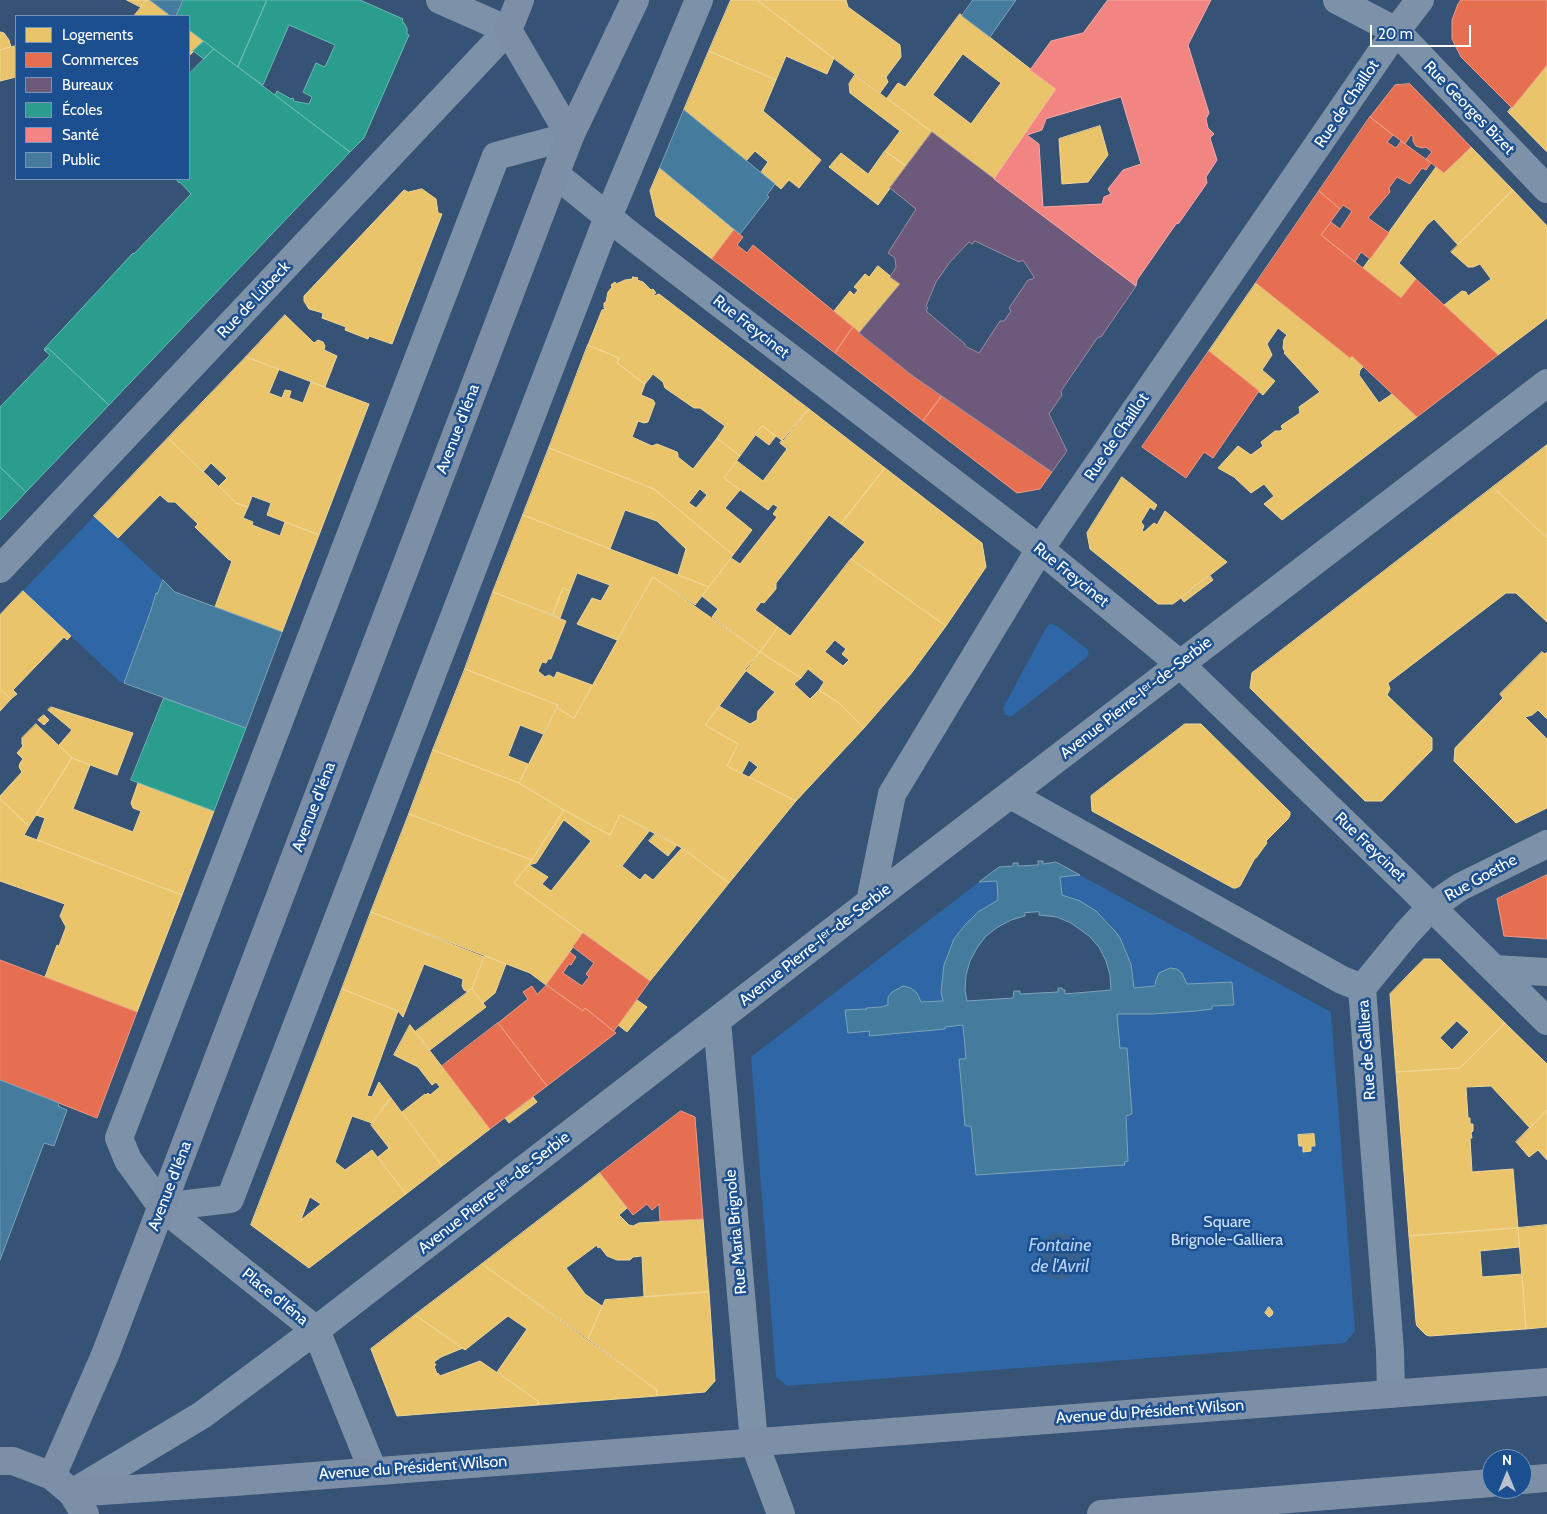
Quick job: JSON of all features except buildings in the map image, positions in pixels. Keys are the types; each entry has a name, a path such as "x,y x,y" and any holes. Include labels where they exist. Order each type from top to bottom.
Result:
{"main road":[{"path":"520,0 508,30 570,136"},
{"name":"Avenue d'Iéna","path":"70,1494 105,1355 555,174 570,136 635,0"},
{"name":"Avenue du Président Wilson","path":"70,1494 1547,1382"},
{"path":"0,1461 13,1461 70,1494"},
{"path":"1532,1479 1547,1478"},
{"path":"1101,1514 1262,1507 1482,1484"}],"street":[{"path":"440,0 508,30"},
{"path":"162,1207 230,1199 608,217 699,0"},
{"name":"Rue Georges Bizet","path":"1337,0 1396,31 1547,189"},
{"name":"Rue de Chaillot","path":"870,902 892,794 1040,549 1396,31 1420,0"},
{"name":"Rue de Lübeck","path":"0,569 508,30"},
{"name":"Place d'Iéna","path":"374,1471 316,1330 162,1207 128,1160 119,1138 496,156 570,136"},
{"name":"Rue Freycinet","path":"555,174 608,217 1040,549 1180,664 1547,1020"},
{"name":"Avenue Pierre-Iᵉʳ-de-Serbie","path":"70,1494 202,1415 316,1330 1547,383"},
{"name":"Rue de Galliera","path":"1010,795 1342,980 1362,988 1390,1351 1391,1394"},
{"name":"Rue Goethe","path":"1362,988 1406,933 1431,907 1460,887 1547,844"},
{"path":"1495,969 1547,972"},
{"name":"Rue Maria Brignole","path":"717,1021 754,1442"},
{"path":"754,1442 781,1514"}],"green space":[{"path":"94,516 163,580 156,594 124,683 120,682 23,591"},
{"path":"1050,624 1057,626 1087,649 1089,654 1012,716 1005,715 1003,708 1046,628"},
{"name":"Square Brignole-Galliera","path":"1080,875 1331,1012 1355,1331 1345,1343 787,1386 776,1377 751,1057 979,882 997,881 998,900 972,918 954,941 947,955 944,969 943,1001 921,1002 914,990 903,987 893,992 888,1005 846,1010 848,1033 870,1031 870,1036 945,1029 945,1027 963,1025 966,1059 959,1060 965,1126 1125,1165 1124,1162 1128,1161 1126,1116 1132,1114 1127,1048 1120,1048 1117,1014 1153,1014 1212,1009 1212,1006 1234,1004 1232,982 1187,984 1180,972 1175,969 1165,970 1160,973 1155,986 1134,988 1128,956 1114,929 1092,909 1062,895 1060,877"}],"water":[{"name":"Fontaine de l'Avril","path":"1060,1233 1073,1237 1079,1243 1083,1256 1079,1269 1073,1275 1060,1279 1047,1275 1041,1269 1037,1256 1041,1243 1047,1237"}]}
